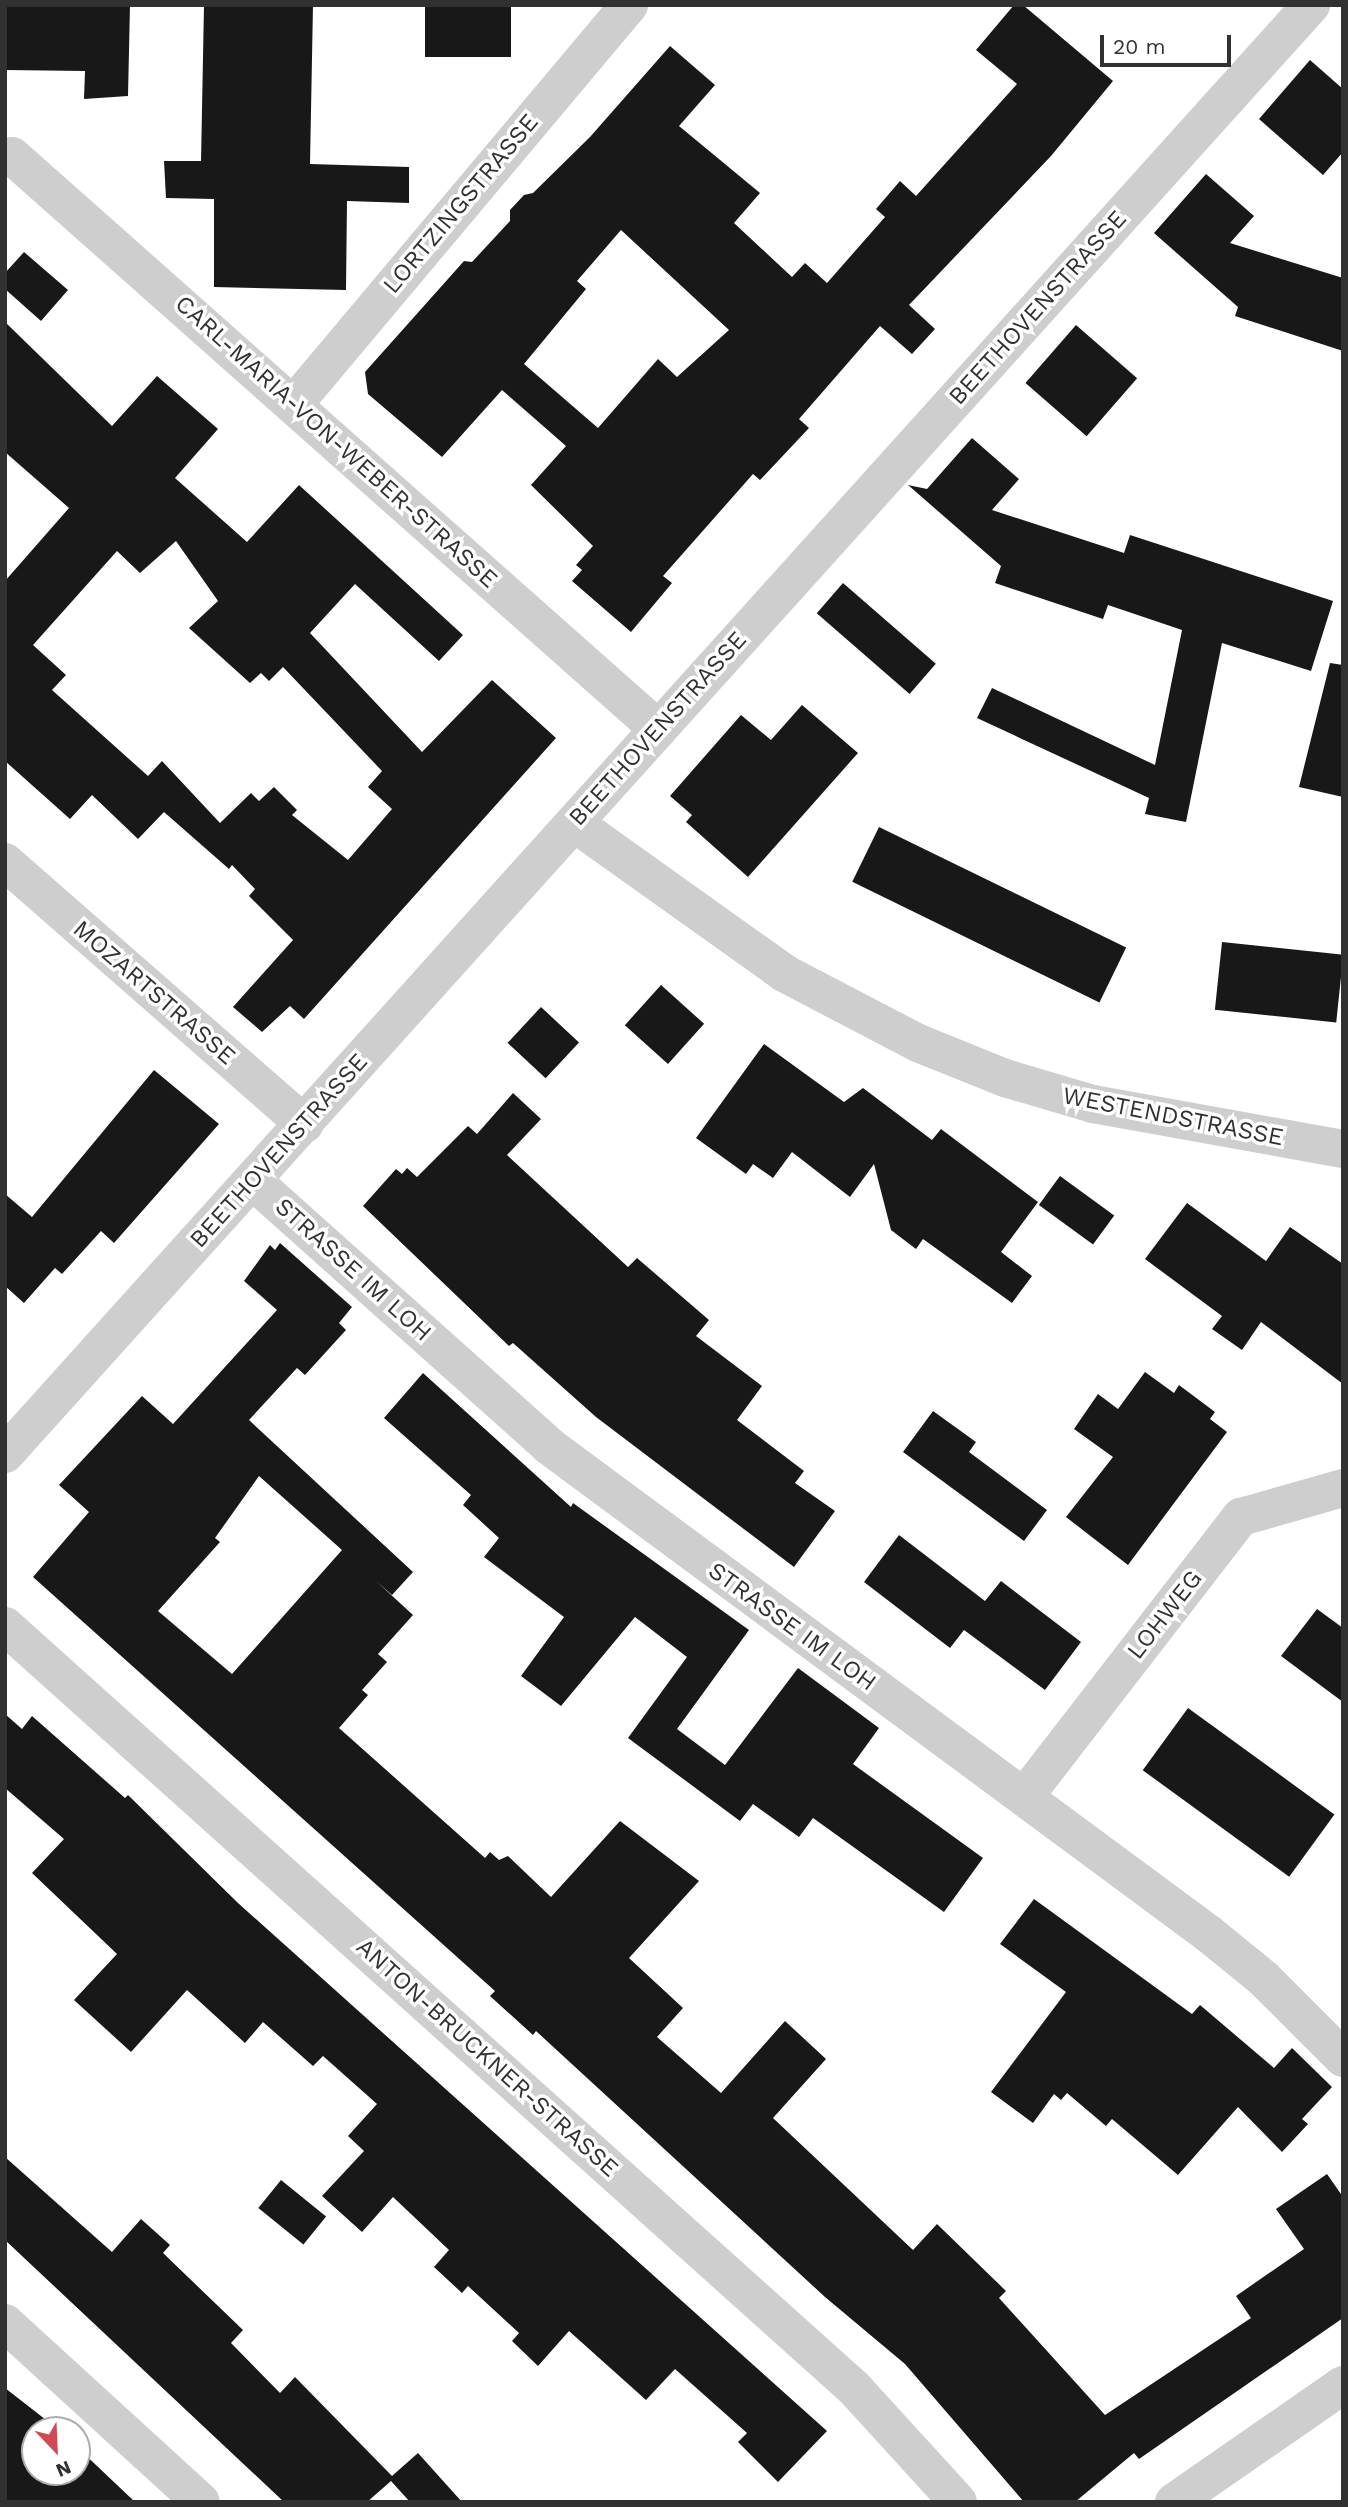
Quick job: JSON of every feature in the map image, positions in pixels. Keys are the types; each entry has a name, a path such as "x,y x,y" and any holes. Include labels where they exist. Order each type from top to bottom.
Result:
{"street":[{"name":"LORTZINGSTRASSE","path":"294,404 629,5"},
{"name":"BEETHOVENSTRASSE","path":"5,1454 1311,5"},
{"name":"CARL-MARIA-VON-WEBER-STRASSE","path":"12,156 658,729"},
{"name":"WESTENDSTRASSE","path":"574,823 784,973 918,1043 1072,1098 1343,1149"},
{"name":"MOZARTSTRASSE","path":"5,862 304,1124"},
{"name":"STRASSE IM LOH","path":"253,1181 549,1446 1025,1796 1264,1978 1343,2058"},
{"name":"LOHWEG","path":"1025,1796 1241,1517 1343,1488"},
{"name":"ANTON-BRUCKNER-STRASSE","path":"5,1626 845,2380 892,2424 958,2502"},
{"path":"5,2323 201,2502"},
{"path":"1174,2502 1343,2385"}],"building":[{"path":"5,5 130,5 128,96 84,99 85,71 5,70"},
{"path":"204,5 313,5 310,164 409,167 409,203 347,201 346,290 214,287 214,199 166,198 164,161 201,161"},
{"path":"425,5 511,5 511,57 425,57"},
{"path":"1014,5 1023,5 1113,81 1051,156 909,305 935,329 912,354 880,326 799,419 809,428 760,480 753,474 663,576 672,583 631,632 572,581 582,570 576,565 593,546 531,485 566,446 502,390 442,457 368,394 365,372 464,261 472,262 510,221 510,210 524,195 533,193 590,137 670,46 715,85 679,126 760,193 734,223 792,277 805,263 827,283 885,217 876,209 900,181 916,196 1017,84 976,50","holes":["621,230 729,330 677,377 658,359 598,428 524,364 586,289 577,281"]},
{"path":"1310,60 1343,89 1343,152 1323,175 1259,119"},
{"path":"1206,174 1254,216 1230,243 1343,278 1343,351 1235,316 1238,307 1154,233"},
{"path":"24,252 68,290 41,321 5,289 5,273"},
{"path":"5,322 112,426 157,376 218,429 175,478 247,542 299,485 463,635 439,661 355,584 310,633 422,752 492,680 556,738 304,1019 290,1006 262,1032 233,1007 293,940 249,896 255,889 232,865 229,869 164,812 138,839 92,795 70,819 5,761 5,581 69,508 5,452","holes":["176,541 218,601 189,628 250,683 261,673 269,681 283,667 382,771 368,787 392,809 348,860 292,815 297,810 274,787 259,801 251,793 220,823 162,761 148,776 52,690 66,675 33,645 117,551 140,573"]},
{"path":"1076,325 1137,378 1087,436 1025,383"},
{"path":"972,438 1019,479 992,510 1124,553 1130,535 1333,601 1311,671 1222,643 1186,822 1145,814 1149,798 977,718 992,688 1155,765 1182,630 1108,605 1103,619 995,583 1001,566 908,485 927,489"},
{"path":"843,583 936,664 910,694 817,613"},
{"path":"1330,663 1343,665 1343,797 1299,787"},
{"path":"802,705 858,753 748,877 686,822 692,815 670,796 741,715 771,740"},
{"path":"879,827 1126,948 1099,1002 852,882"},
{"path":"1222,942 1343,955 1336,1022 1215,1010"},
{"path":"661,985 704,1024 668,1064 625,1025"},
{"path":"541,1007 579,1042 546,1078 508,1043"},
{"path":"764,1044 844,1102 863,1088 932,1140 941,1129 1038,1202 1001,1252 1032,1276 1012,1303 923,1239 916,1249 891,1230 874,1164 850,1197 792,1152 773,1178 753,1164 746,1174 696,1138"},
{"path":"154,1070 219,1124 114,1243 101,1231 62,1274 55,1268 24,1303 5,1286 5,1194 32,1217"},
{"path":"513,1093 541,1119 507,1155 628,1267 637,1258 709,1320 696,1336 762,1386 737,1420 804,1471 795,1483 835,1511 794,1567 596,1417 513,1343 509,1346 363,1206 396,1169 402,1174 407,1168 417,1177 468,1126 477,1134"},
{"path":"1060,1176 1114,1215 1093,1245 1039,1205"},
{"path":"1187,1203 1266,1261 1290,1227 1343,1264 1343,1384 1261,1322 1242,1350 1212,1329 1222,1316 1145,1259"},
{"path":"280,1243 352,1307 339,1323 346,1330 305,1375 297,1368 249,1420 413,1572 392,1595 376,1581 413,1615 378,1654 387,1662 362,1690 368,1695 339,1728 485,1858 490,1852 499,1860 508,1856 551,1897 620,1821 699,1881 629,1958 683,2008 657,2037 721,2093 785,2021 826,2059 773,2118 913,2250 937,2224 1006,2291 999,2298 1105,2415 1251,2318 1236,2296 1304,2249 1276,2209 1327,2174 1343,2197 1343,2318 1139,2459 1134,2453 1075,2502 1024,2502 905,2364 825,2297 536,2031 533,2035 490,1996 495,1991 33,1577 89,1512 59,1485 142,1396 173,1424 277,1310 244,1281 270,1245 275,1250","holes":["259,1476 342,1550 232,1674 158,1611 220,1542 215,1538"]},
{"path":"1145,1372 1174,1393 1179,1385 1215,1412 1210,1419 1227,1432 1128,1565 1066,1517 1113,1457 1074,1429 1098,1394 1118,1409"},
{"path":"423,1373 571,1507 573,1503 749,1630 677,1729 725,1765 798,1668 879,1728 853,1764 983,1858 944,1912 813,1818 799,1837 753,1804 740,1821 628,1738 687,1657 635,1617 561,1706 521,1676 564,1617 484,1557 499,1538 463,1505 471,1495 384,1418"},
{"path":"933,1411 976,1442 969,1452 1047,1510 1024,1541 903,1452"},
{"path":"899,1535 985,1601 1001,1581 1081,1642 1045,1690 964,1630 950,1648 864,1582"},
{"path":"1317,1609 1343,1628 1343,1702 1281,1656"},
{"path":"1188,1708 1334,1814 1289,1877 1143,1770"},
{"path":"5,1714 22,1729 32,1716 125,1798 128,1795 238,1903 827,2431 778,2482 738,2442 747,2433 675,2369 646,2400 569,2331 538,2366 512,2341 519,2333 468,2286 462,2293 434,2267 449,2250 393,2197 362,2232 322,2196 364,2151 348,2136 377,2104 323,2056 313,2066 263,2022 245,2043 187,1990 131,2052 74,2000 117,1954 32,1873 64,1839 5,1788"},
{"path":"1034,1899 1192,2014 1200,2005 1274,2068 1292,2048 1332,2087 1302,2119 1308,2124 1282,2152 1238,2107 1178,2175 1112,2119 1106,2126 1067,2093 1061,2100 1054,2094 1033,2123 991,2092 1066,1992 1000,1944"},
{"path":"5,2157 112,2252 141,2219 170,2245 163,2253 243,2330 231,2343 280,2393 295,2377 392,2476 418,2453 462,2502 410,2502 391,2481 367,2502 284,2502 5,2240"},
{"path":"281,2180 326,2217 303,2244 258,2208"},
{"path":"5,2388 41,2416 21,2416 21,2486 91,2486 91,2460 135,2502 5,2502"}]}
